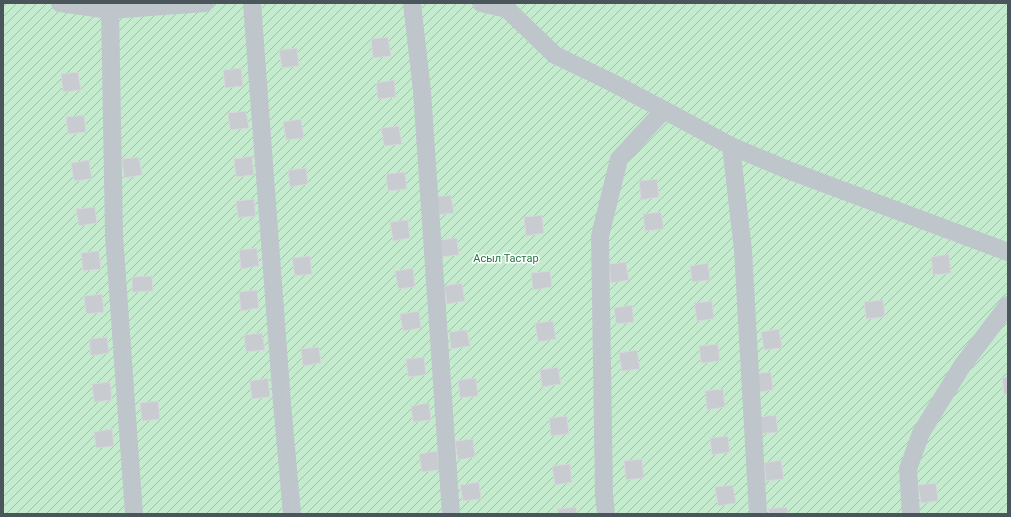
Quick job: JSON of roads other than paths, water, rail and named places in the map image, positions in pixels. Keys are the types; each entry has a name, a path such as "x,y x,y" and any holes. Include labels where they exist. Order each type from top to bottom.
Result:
{"street":[{"path":"60,3 110,10 205,3"},
{"path":"252,3 282,403 292,514"},
{"path":"412,3 422,91 451,514"},
{"path":"481,3 507,9 555,55 613,83 731,146 795,173 1008,252"},
{"path":"110,10 114,235 134,514"},
{"path":"606,514 604,496 600,236 619,159 664,110"},
{"path":"731,146 743,250 758,514"},
{"path":"911,514 908,469 921,433 962,366 1008,305"}],"park label":[{"name":"Асыл Тастар","path":"506,258"}]}
